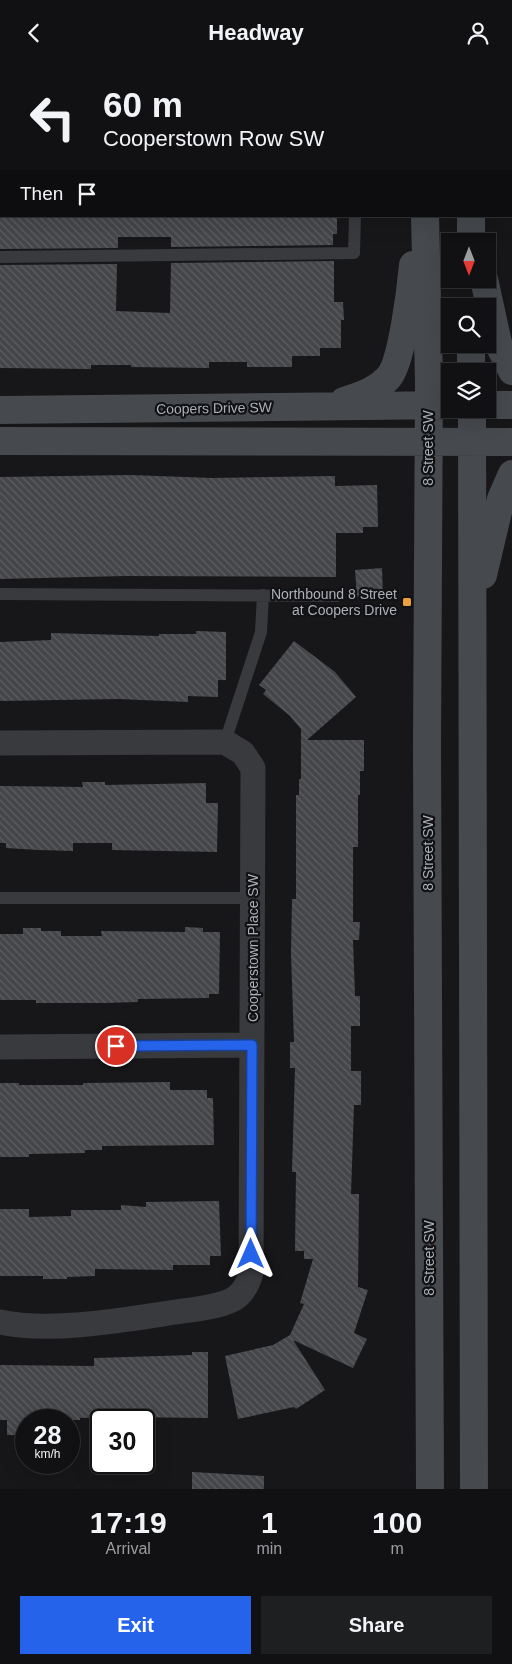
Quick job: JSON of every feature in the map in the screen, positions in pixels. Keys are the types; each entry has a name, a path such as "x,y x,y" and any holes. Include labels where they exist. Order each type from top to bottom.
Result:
{"main road":[{"path":"330,406 373,391 390,376 399,352 412,282 418,217"},
{"name":"8 Street SW","path":"425,217 439,405 428,442 430,1489"},
{"path":"486,288 498,343 512,371"},
{"name":"Coopers Drive SW","path":"0,410 439,405"},
{"path":"496,405 512,405"},
{"path":"472,418 474,1489"},
{"path":"0,441 512,442"},
{"path":"472,628 501,499 512,475"}],"street":[{"path":"0,743 225,742"},
{"name":"Cooperstown Place SW","path":"0,1322 42,1326 122,1321 212,1306 233,1299 247,1286 251,1273 253,768 242,753 225,742"},
{"path":"0,1047 252,1045"}],"lane":[{"path":"0,257 354,253 355,217"},
{"path":"0,594 337,596"},
{"path":"225,742 261,632 262,595"},
{"path":"0,898 253,898"}],"building":[{"path":"0,217 337,217 337,234 333,234 333,245 171,247 171,237 118,237 118,248 0,249"},
{"path":"334,261 334,302 343,302 344,320 341,320 341,348 320,348 320,356 292,356 292,367 247,367 247,362 209,362 209,368 91,365 91,369 0,368 0,265 117,264 116,311 170,313 171,263"},
{"path":"130,475 212,478 335,476 335,486 377,485 378,527 363,527 363,533 336,533 336,577 125,576 0,579 0,477"},
{"path":"382,568 383,596 357,597 355,570"},
{"path":"196,631 226,632 226,680 218,680 218,697 188,696 188,702 119,699 0,701 0,642 51,640 51,633 159,636 159,634 196,634"},
{"path":"294,641 335,672 356,697 307,740 364,740 364,771 360,771 360,795 358,795 358,847 353,847 353,922 360,922 359,940 353,940 355,996 360,996 360,1026 351,1026 351,1071 361,1071 361,1105 354,1105 351,1194 359,1194 358,1287 368,1290 354,1333 367,1339 353,1368 293,1340 325,1390 296,1409 294,1407 238,1419 225,1356 273,1345 290,1335 304,1304 300,1303 313,1259 304,1259 304,1251 295,1251 296,1172 292,1172 295,1068 290,1068 290,1042 294,1042 291,953 292,899 296,899 296,795 299,795 299,779 301,779 301,729 289,715 263,694 266,690 259,685"},
{"path":"82,782 105,782 105,785 206,783 206,803 218,803 217,852 112,850 112,843 73,843 73,851 39,850 6,848 6,843 0,843 0,786 83,787"},
{"path":"185,927 203,928 203,932 220,932 219,994 209,994 209,998 138,999 138,1002 105,1003 36,1003 36,1000 0,1000 0,934 23,934 23,928 41,928 41,931 61,931 61,936 102,936 101,931 185,932"},
{"path":"170,1082 170,1090 207,1090 207,1098 213,1098 214,1145 102,1146 102,1150 85,1150 85,1153 29,1154 29,1157 0,1157 0,1083 19,1083 19,1085 83,1085 83,1083"},
{"path":"219,1201 221,1256 210,1256 210,1265 173,1265 173,1270 95,1269 95,1276 67,1277 67,1279 43,1279 43,1276 0,1276 0,1209 29,1209 29,1217 71,1216 71,1210 121,1210 121,1205 146,1207 146,1202"},
{"path":"192,1352 208,1352 208,1418 155,1417 155,1409 90,1409 90,1418 80,1418 80,1409 15,1409 15,1435 7,1435 7,1420 0,1420 0,1365 94,1366 94,1358 192,1355"},
{"path":"192,1472 264,1476 264,1489 192,1489"}],"place":[{"name":"Northbound 8 Street at Coopers Drive","path":"407,602"}],"route":[{"path":"116,1046 252,1045 251,1254"}]}
